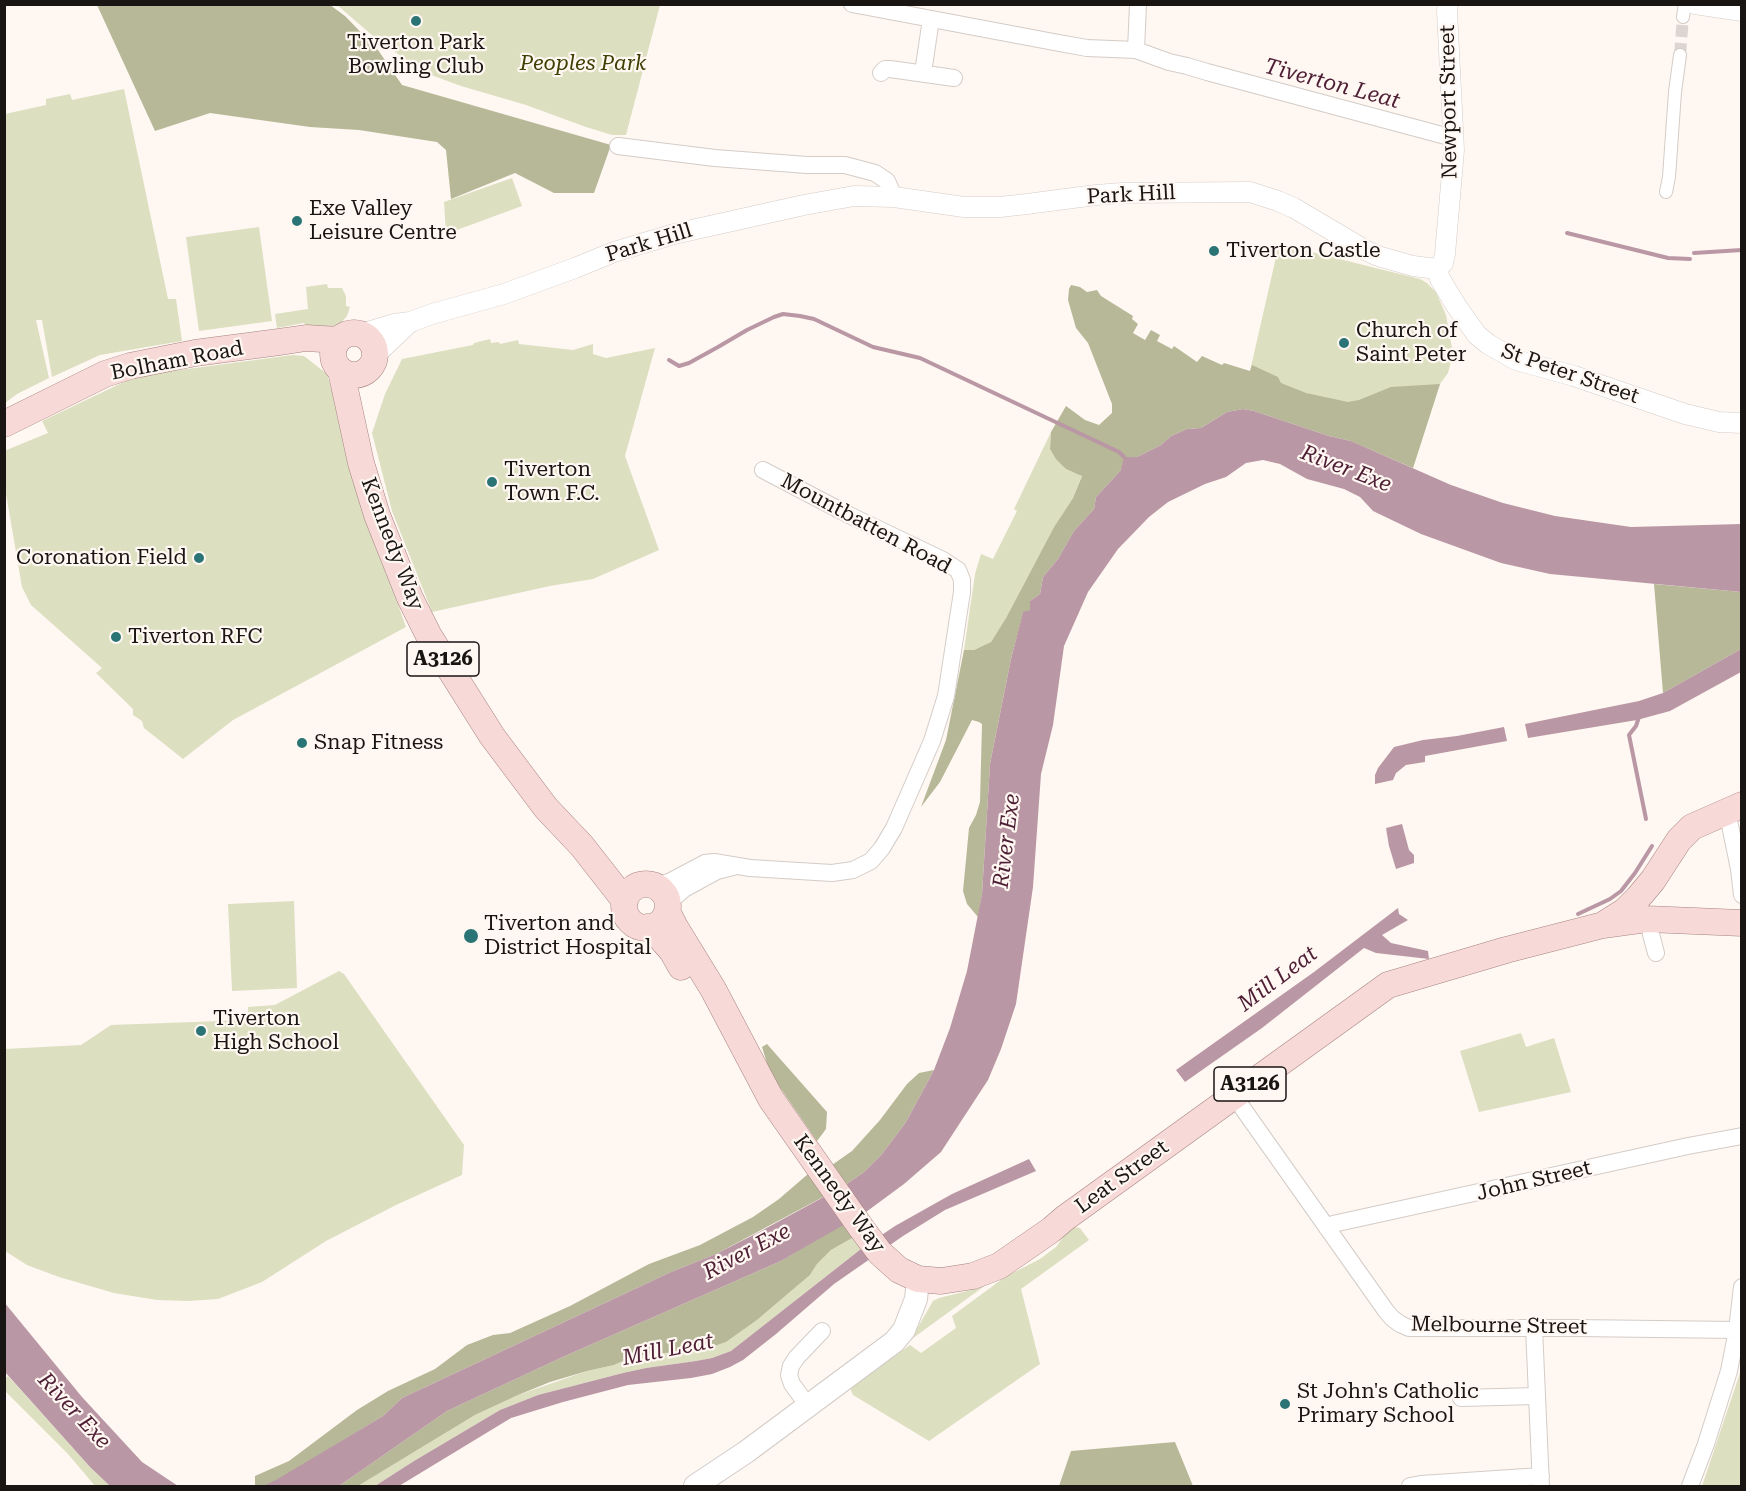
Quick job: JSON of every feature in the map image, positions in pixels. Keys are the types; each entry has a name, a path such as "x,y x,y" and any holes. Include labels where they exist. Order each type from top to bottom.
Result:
{"main road":[{"name":"Bolham Road","path":"4,424 105,374 130,366 195,353 306,338 352,355"},
{"name":"Kennedy Way","path":"352,355 361,463 377,515 410,598 429,636 492,736 546,808 582,846 651,897 675,927 713,989 771,1099"},
{"name":"A3126","path":"1642,909 1653,880 1685,833 1692,827 1734,808"},
{"name":"A3126","path":"648,927 641,927 630,921 624,908 651,897"},
{"path":"648,927 661,922 651,897"},
{"path":"1642,909 1675,919 1742,923"},
{"name":"Leat Street","path":"918,1279 941,1281 973,1276 999,1266 1052,1230 1065,1218 1388,985 1506,950 1603,925 1626,911 1642,909"},
{"name":"Kennedy Way","path":"648,927 672,951 720,1030 880,1253 899,1270 918,1279"},
{"path":"695,1486 894,1342 904,1330 916,1299 918,1279"}],"street":[{"path":"852,4 1087,48 1136,50 1161,60 1187,66 1222,65 1436,124 1453,131"},
{"path":"1136,50 1138,4"},
{"name":"Newport Street","path":"1437,269 1443,263 1445,254 1454,150 1448,4"},
{"path":"1688,9 1742,11"},
{"path":"922,73 931,19"},
{"path":"1666,192 1680,54"},
{"path":"881,73 885,69 890,69 954,78"},
{"path":"618,146 715,158 807,165 845,165 875,172 887,180 894,197"},
{"name":"Park Hill","path":"352,355 394,324 410,322 504,294 614,252 674,234 792,207 854,196 894,197 964,207 1000,207 1105,194 1236,191 1262,195 1294,208 1378,256 1413,266 1437,269"},
{"name":"St Peter Street","path":"1437,269 1440,279 1457,307 1477,334 1488,344 1516,360 1574,376 1685,414 1719,422 1742,423"},
{"name":"Mountbatten Road","path":"651,897 684,889 717,871 737,866 792,872 832,873 853,870 871,861 894,828 932,741 945,696 962,592 962,580 958,570 943,560 763,470"},
{"path":"1734,808 1742,895"},
{"path":"1642,909 1656,953"},
{"name":"Melbourne Street","path":"1234,1096 1392,1318 1400,1324 1409,1328 1737,1330"},
{"name":"John Street","path":"1327,1228 1333,1224 1742,1136"},
{"path":"1690,1486 1729,1371 1742,1287"},
{"path":"1410,1486 1541,1481 1534,1328"},
{"path":"808,1406 792,1384 789,1375 790,1366 822,1331"},
{"path":"1461,1398 1537,1396"}],"green space":[{"path":"97,5 330,5 345,16 378,50 402,85 611,145 594,193 554,193 515,173 451,199 446,150 437,142 359,130 310,127 210,113 155,131"},
{"name":"Peoples Park","path":"337,5 660,5 626,135 612,135 423,72 373,36"},
{"path":"124,89 168,299 176,299 182,341 100,355 52,377 42,320 36,320 49,378 17,394 5,403 5,114 46,105 46,99 70,94 72,100"},
{"path":"512,178 522,206 446,234 444,202"},
{"path":"259,227 272,321 199,331 186,237"},
{"path":"1279,244 1420,279 1436,292 1446,315 1452,348 1451,361 1448,373 1440,384 1413,468 1351,441 1250,371"},
{"path":"327,284 328,288 342,288 346,296 346,306 350,307 347,316 340,324 336,327 309,329 304,323 277,328 275,314 308,309 306,287"},
{"path":"1071,285 1087,292 1097,290 1101,296 1133,316 1132,319 1138,324 1133,333 1145,340 1151,330 1160,335 1157,341 1172,349 1174,346 1197,362 1202,356 1222,365 1224,363 1250,371 1252,365 1278,377 1281,383 1306,393 1348,402 1391,387 1440,384 1413,468 1351,441 1243,409 1227,412 1201,428 1187,429 1171,436 1161,445 1137,457 1121,470 1096,497 1094,509 1074,531 1058,559 1043,577 1040,594 1030,601 1030,610 1023,613 1011,659 990,764 982,894 978,917 967,904 963,891 969,828 980,802 982,724 972,720 940,782 921,807 946,740 964,650 974,650 991,642 1054,527 1073,498 1082,476 1066,469 1056,459 1050,449 1051,432 1066,406 1085,420 1099,425 1112,413 1112,404 1088,343 1076,328 1068,300"},
{"path":"490,339 491,343 499,342 500,344 518,340 519,344 573,350 593,344 593,354 606,358 655,348 625,456 659,550 593,579 432,612 392,511 372,433 385,394 402,359 473,345"},
{"name":"Coronation Field","path":"293,355 304,356 327,374 371,529 406,627 233,720 183,759 144,728 142,721 133,715 133,709 96,673 102,668 31,605 22,587 5,488 4,451 48,433 42,421 126,381 157,373"},
{"path":"1051,432 1050,449 1066,469 1082,475 1073,498 1054,527 991,642 974,650 964,650 975,574 981,554 993,559 1017,511 1014,509"},
{"path":"1654,584 1741,592 1741,649 1663,693"},
{"path":"294,901 297,988 232,991 228,904"},
{"path":"339,971 344,974 464,1145 462,1175 396,1205 326,1241 262,1282 218,1299 157,1300 114,1293 27,1265 5,1251 5,1049 81,1045 111,1025 248,1020 248,1007 275,1005"},
{"path":"1521,1033 1526,1047 1554,1038 1571,1092 1479,1112 1460,1051"},
{"path":"767,1044 827,1112 826,1129 817,1141 770,1073 762,1047"},
{"path":"934,1070 906,1122 882,1154 864,1172 844,1186 832,1165 852,1151 880,1120 907,1084 919,1073"},
{"path":"808,1174 825,1196 716,1254 671,1272 402,1398 383,1416 276,1481 263,1486 255,1486 255,1476 289,1461 357,1410 388,1391 435,1369 467,1345 493,1335 510,1333 570,1306 649,1264 700,1245 753,1217 779,1199"},
{"path":"845,1223 854,1237 831,1250 810,1275 757,1320 726,1342 714,1346 690,1340 682,1352 632,1357 614,1365 550,1382 475,1415 358,1486 339,1486 447,1411 565,1356 781,1261"},
{"path":"1074,1227 1080,1228 1089,1240 1021,1289 1040,1364 929,1441 853,1395 850,1388 910,1345 921,1353 956,1328 952,1316 1005,1277 1040,1259 1056,1247"},
{"path":"854,1237 861,1249 731,1351 712,1358 646,1368 538,1395 500,1410 375,1486 358,1486 475,1415 518,1395 587,1371 614,1365 632,1357 682,1352 690,1339 726,1342 757,1320 810,1275 831,1250"},
{"path":"990,1282 908,1340 914,1334 933,1301"},
{"path":"1741,1351 1741,1486 1702,1486 1740,1373"},
{"path":"8,1376 110,1486 95,1486 68,1454 5,1391 5,1379"},
{"path":"1175,1442 1193,1486 1059,1486 1071,1451"}],"water":[{"name":"River Exe","path":"1243,409 1351,441 1451,485 1503,503 1555,516 1631,527 1741,524 1741,592 1550,574 1501,563 1421,534 1373,511 1360,497 1344,489 1307,479 1280,464 1263,460 1246,463 1226,477 1205,484 1168,502 1149,517 1118,549 1088,592 1064,646 1053,725 1041,774 1033,887 1016,1004 988,1080 941,1152 904,1184 866,1212 781,1261 565,1356 447,1411 339,1486 263,1486 383,1416 402,1398 671,1272 716,1254 844,1186 864,1172 882,1154 906,1122 934,1070 950,1028 967,971 982,894 990,764 1023,612 1030,610 1030,601 1040,594 1043,577 1058,559 1074,531 1094,509 1096,497 1121,470 1124,457 1137,457 1161,445 1171,436 1187,429 1201,428 1227,412"},
{"path":"1741,649 1741,672 1670,711 1637,720 1528,738 1525,724 1639,701 1663,693"},
{"path":"1504,727 1507,741 1425,756 1425,762 1406,765 1396,773 1393,780 1375,784 1378,768 1394,747"},
{"path":"1402,824 1409,850 1414,855 1414,863 1396,869 1386,828"},
{"path":"1398,908 1399,914 1408,920 1382,935 1391,943 1428,951 1429,959 1376,953 1364,948 1262,1028 1185,1082 1176,1070 1314,972"},
{"path":"1029,1159 1036,1171 945,1210 903,1236 834,1284 776,1334 743,1360 730,1367 712,1374 691,1378 628,1385 511,1418 399,1486 375,1486 500,1410 538,1395 646,1368 712,1358 731,1351 861,1249 895,1226 952,1194"},
{"name":"River Exe","path":"4,1302 82,1397 142,1462 178,1486 110,1486 90,1467 5,1372"}],"waterway":[{"path":"1567,233 1668,258 1690,259"},
{"path":"1694,253 1742,250"},
{"path":"669,360 679,366 689,363 774,317 783,314 800,316 814,319 873,347 920,358 1119,452 1124,457"},
{"path":"1639,717 1629,735 1646,819"},
{"path":"1578,914 1610,899 1621,891 1652,846"}],"tunnel":[{"path":"1680,55 1683,17"}],"place":[{"name":"Tiverton Park Bowling Club","path":"416,21"},
{"name":"Exe Valley Leisure Centre","path":"297,221"},
{"name":"Tiverton Castle","path":"1214,251"},
{"name":"Church of Saint Peter","path":"1344,343"},
{"name":"Tiverton Town F.C.","path":"492,482"},
{"name":"Coronation Field","path":"199,558"},
{"name":"Tiverton RFC","path":"116,637"},
{"name":"Snap Fitness","path":"302,743"},
{"name":"Tiverton and District Hospital","path":"471,936"},
{"name":"Tiverton High School","path":"201,1031"},
{"name":"St John's Catholic Primary School","path":"1285,1404"}],"water label":[{"name":"Tiverton Leat","path":"1332,84"},
{"name":"Mill Leat","path":"1278,979"},
{"name":"Mill Leat","path":"668,1350"}]}
